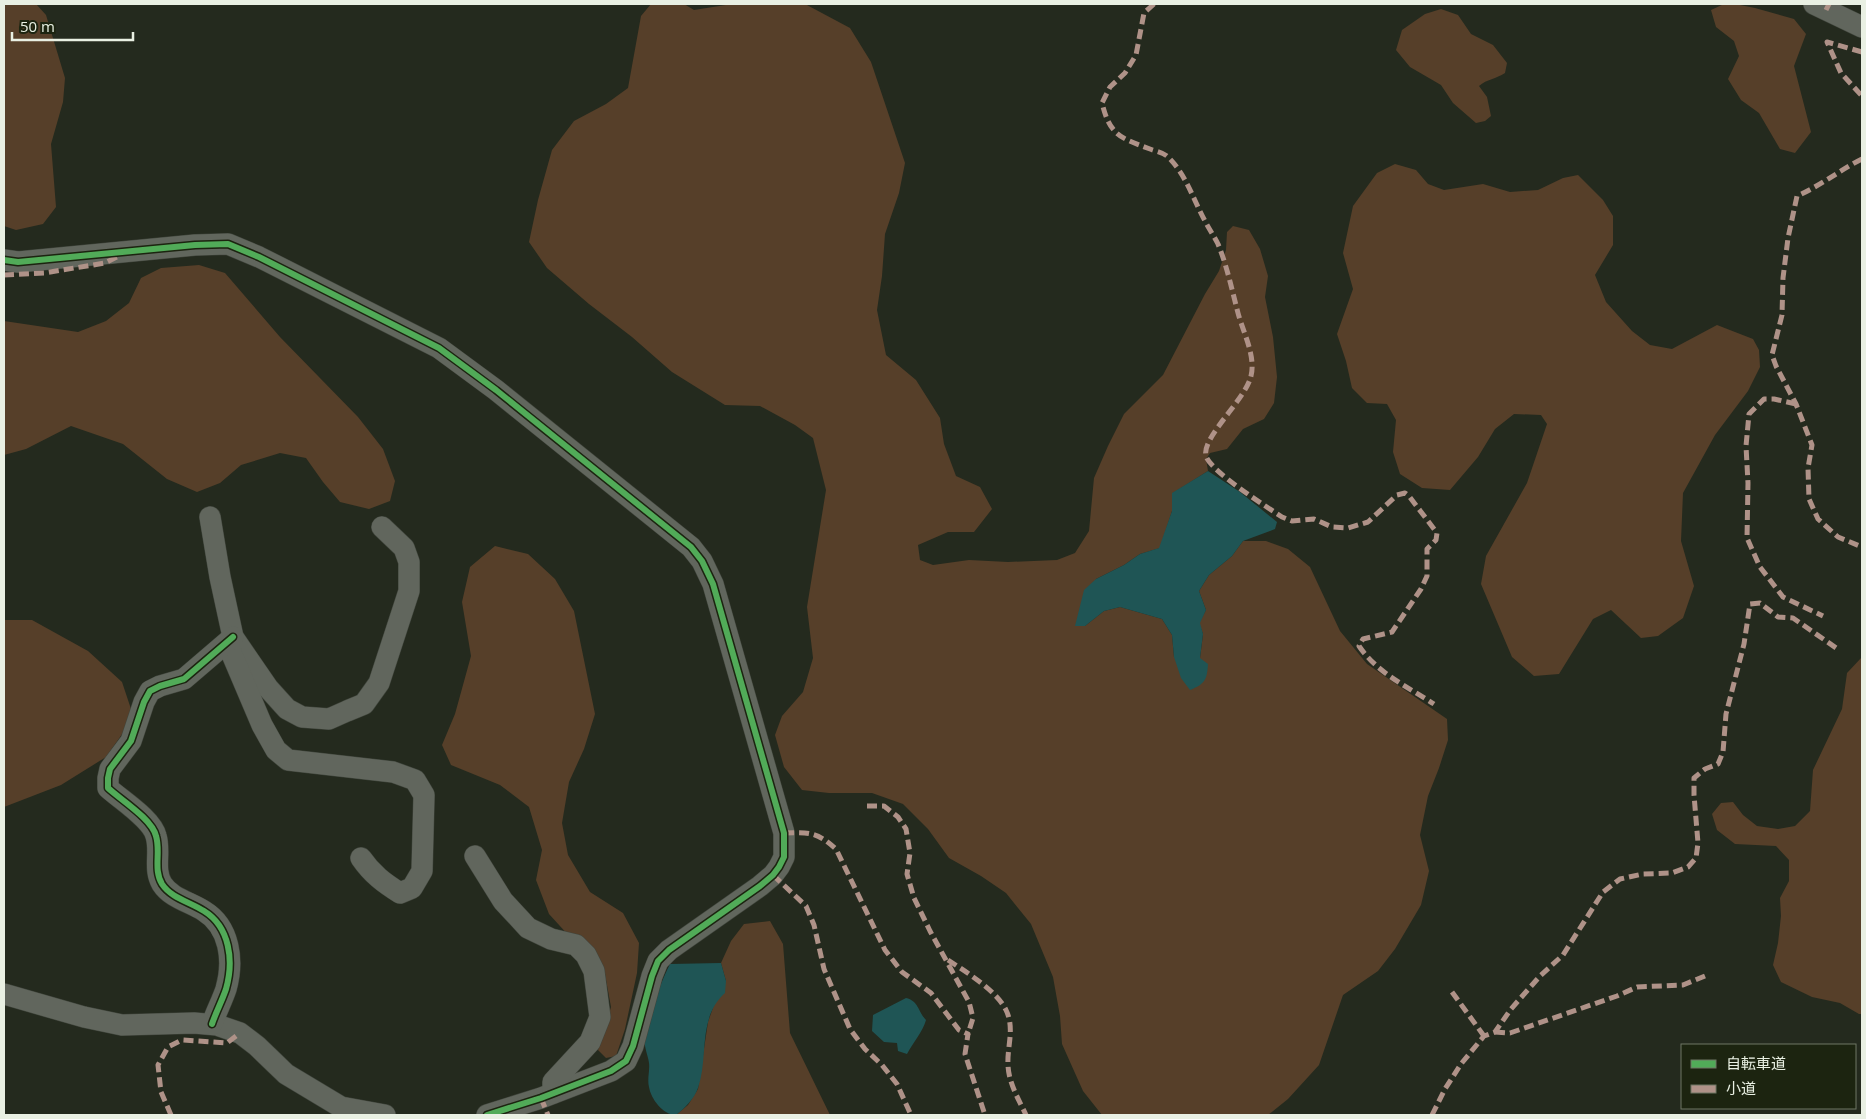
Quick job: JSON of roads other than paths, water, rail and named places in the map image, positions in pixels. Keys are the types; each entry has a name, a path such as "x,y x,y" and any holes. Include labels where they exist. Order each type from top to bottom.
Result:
{"street":[{"path":"1814,4 1862,28"},
{"path":"4,260 18,262 196,245 228,244 259,257 439,348 496,390 662,522 691,546 702,561 712,584 784,833 784,857 776,871 760,886 669,950 658,961 652,976 633,1046 626,1061 611,1071 487,1115"},
{"path":"210,517 230,640 262,725 276,750 288,760 392,772 415,780 424,795 422,871 412,888 400,893 394,890 371,872 361,858"},
{"path":"230,640 287,710 302,717 329,719 364,704 379,683 409,591 409,562 404,548 382,527"},
{"path":"212,1024 226,989 230,967 228,943 220,926 205,911 175,896 162,885 157,871 158,850 156,834 148,823 108,788 108,778 110,769 131,741 144,702 150,691 184,679 230,640"},
{"path":"475,856 503,901 528,928 551,938 576,945 586,955 594,971 600,1017 590,1042 553,1082 553,1093"},
{"path":"4,994 84,1017 122,1024 194,1022 212,1024 240,1033 257,1046 286,1074 341,1107 384,1115"}],"water":[{"path":"1208,471 1240,492 1277,522 1275,529 1243,541 1232,556 1209,575 1199,591 1206,610 1200,623 1203,634 1200,658 1208,664 1208,669 1204,681 1199,686 1190,690 1181,678 1174,657 1172,635 1162,619 1120,607 1104,611 1085,626 1075,626 1084,590 1096,579 1124,565 1140,554 1159,548 1172,511 1172,493"},
{"path":"721,963 726,981 725,993 716,1003 707,1026 703,1064 698,1088 686,1106 676,1115 671,1114 658,1106 648,1084 649,1063 645,1040 655,999 670,964"},
{"path":"906,998 916,1004 926,1020 907,1054 898,1051 897,1043 884,1042 872,1031 873,1015"}]}
